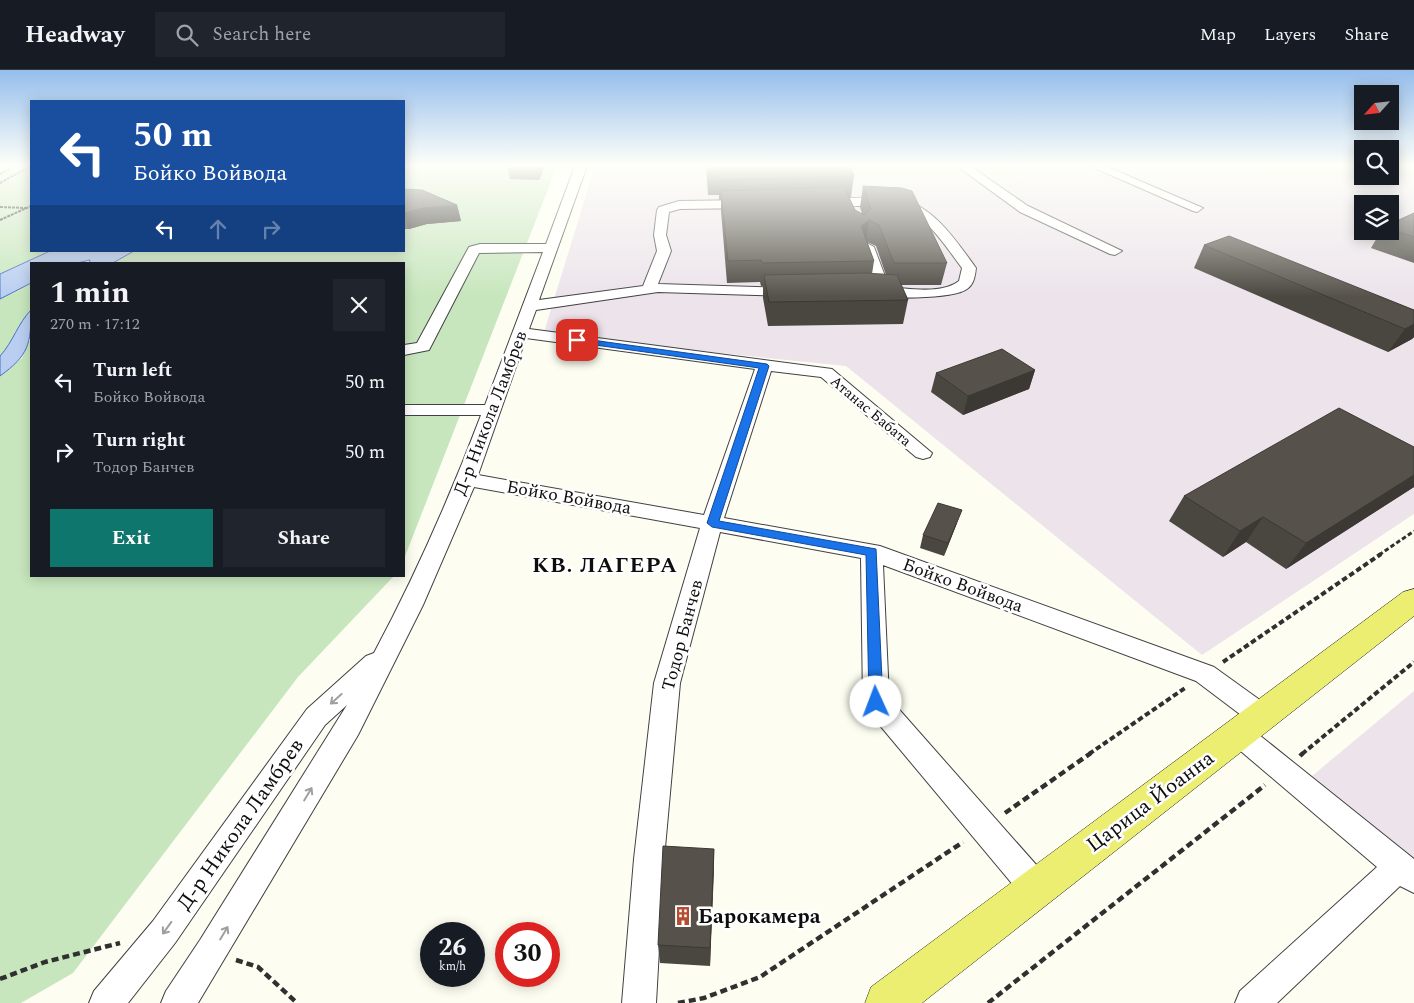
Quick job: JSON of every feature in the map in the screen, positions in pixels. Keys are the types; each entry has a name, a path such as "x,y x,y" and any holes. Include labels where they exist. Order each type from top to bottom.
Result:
{"main road":[{"name":"Царица Йоанна","path":"887,1003 1414,600"}],"street":[{"name":"Д-р Никола Ламбрев","path":"178,1003 212,952 349,727 411,605 467,479 566,210"},
{"path":"650,288 664,250 660,235 664,210"},
{"path":"852,210 854,214"},
{"path":"848,291 948,292 961,287 967,280 969,268 930,222 914,210"},
{"path":"1025,210 1115,251"},
{"path":"866,247 881,284 877,289 866,291"},
{"path":"405,350 423,347 474,250 480,248 552,248"},
{"path":"531,306 650,288 811,291"},
{"name":"Атанас Бабата","path":"521,333 826,373 922,453"},
{"name":"Тодор Банчев","path":"640,1003 649,858 667,683 712,523 764,366"},
{"path":"405,410 493,410"},
{"name":"Бойко Войвода","path":"467,479 872,552 1205,674 1250,725 1283,770 1407,872"},
{"path":"872,552 876,702 1036,888"},
{"name":"Д-р Никола Ламбрев","path":"106,1003 164,932 316,717 385,654"},
{"path":"1252,1003 1407,872"}],"path":[{"path":"0,220 24,210"},
{"path":"678,1003 704,998 760,977 984,828 1414,530"},
{"path":"988,1003 1283,770 1414,662"},
{"path":"0,979 45,962 164,932"},
{"path":"212,952 258,967 297,1003"}],"shaded area":[{"path":"582,210 1354,210 1354,240 1399,240 1399,210 1414,210 1414,514 1202,655 846,366 543,335"},
{"path":"1414,691 1414,858 1312,776"}],"green space":[{"path":"0,210 30,210 30,252 48,252 0,274"},
{"path":"405,210 540,210 405,556 405,262 115,262 132,252 405,252"},
{"path":"30,284 30,311 0,356 0,299"},
{"path":"30,340 30,577 393,577 298,677 73,973 21,1003 0,1003 0,376 22,358"}],"water":[{"path":"48,252 132,252 115,262 90,262 90,260 82,262 30,262 30,284 0,299 0,274"},
{"path":"30,311 30,332 26,348 17,362 0,376 0,356"}],"building":[{"path":"405,210 417,210 405,213"},
{"path":"723,210 855,210 864,215 870,210 921,210 947,263 894,263 879,225 869,220 861,226 874,261 762,263 761,260 728,261"},
{"path":"1414,213 1414,237 1399,232 1399,220"},
{"path":"1229,236 1414,310 1414,324 1405,329 1204,245"},
{"path":"865,273 897,275 908,300 769,302 764,275"},
{"path":"1002,349 1035,370 968,396 936,373"},
{"path":"1339,408 1414,447 1414,475 1306,543 1263,517 1240,531 1184,496"},
{"path":"938,503 962,510 948,543 923,535"},
{"name":"Барокамера","path":"663,846 714,849 710,948 658,945"}],"place":[{"name":"Барокамера","path":"683,916"}],"district":[{"name":"КВ. ЛАГЕРА","path":"605,564"}],"route":[{"path":"577,340 764,366 712,523 872,552 876,702"}]}
